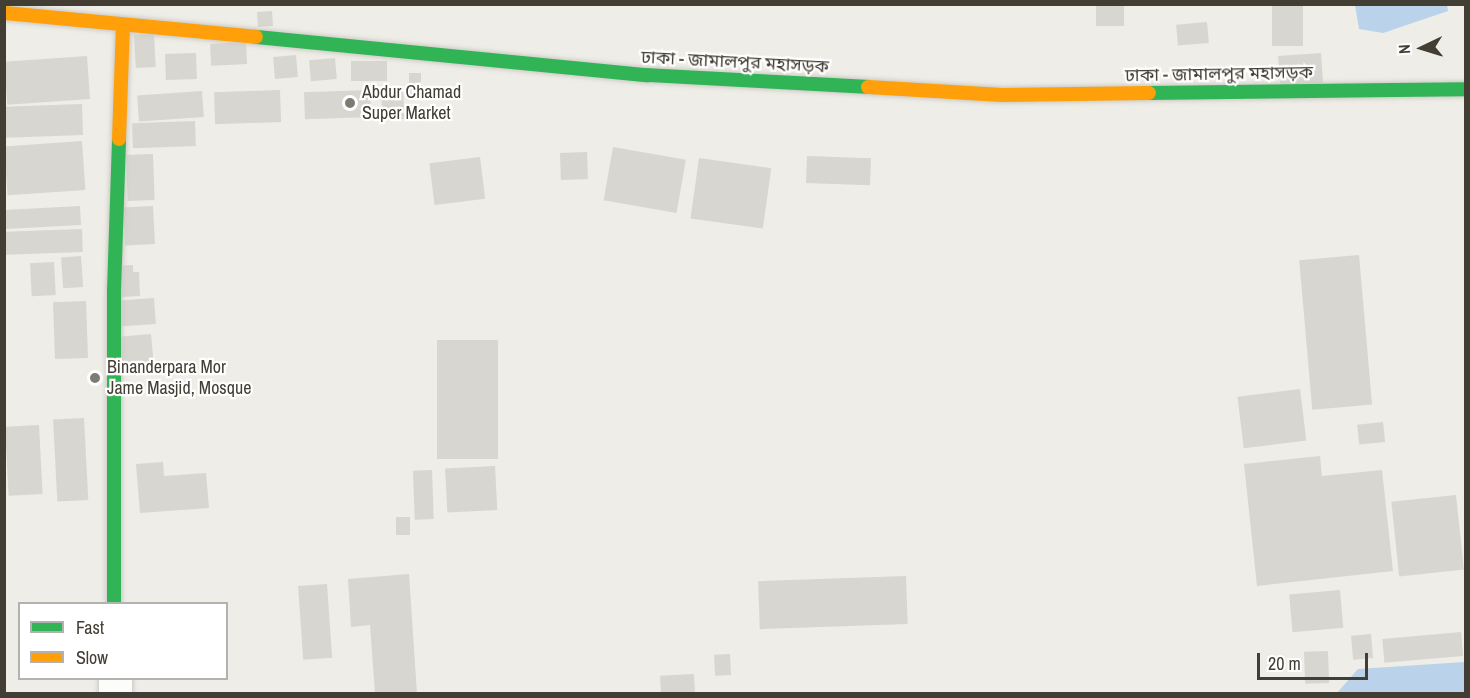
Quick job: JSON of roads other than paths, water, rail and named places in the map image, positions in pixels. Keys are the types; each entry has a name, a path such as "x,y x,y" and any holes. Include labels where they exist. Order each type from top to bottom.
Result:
{"main road":[{"name":"ঢাকা - জামালপুর মহাসড়ক","path":"4,13 104,17 647,75 1002,95 1466,89"},
{"path":"104,17 114,291 114,602"}],"water":[{"path":"1355,5 1447,5 1448,11 1383,33 1359,29"},
{"path":"1465,662 1465,693 1337,693 1358,669"}],"place":[{"name":"Abdur Chamad Super Market","path":"350,103"},
{"name":"Binanderpara Mor Jame Masjid, Mosque","path":"95,378"}]}
